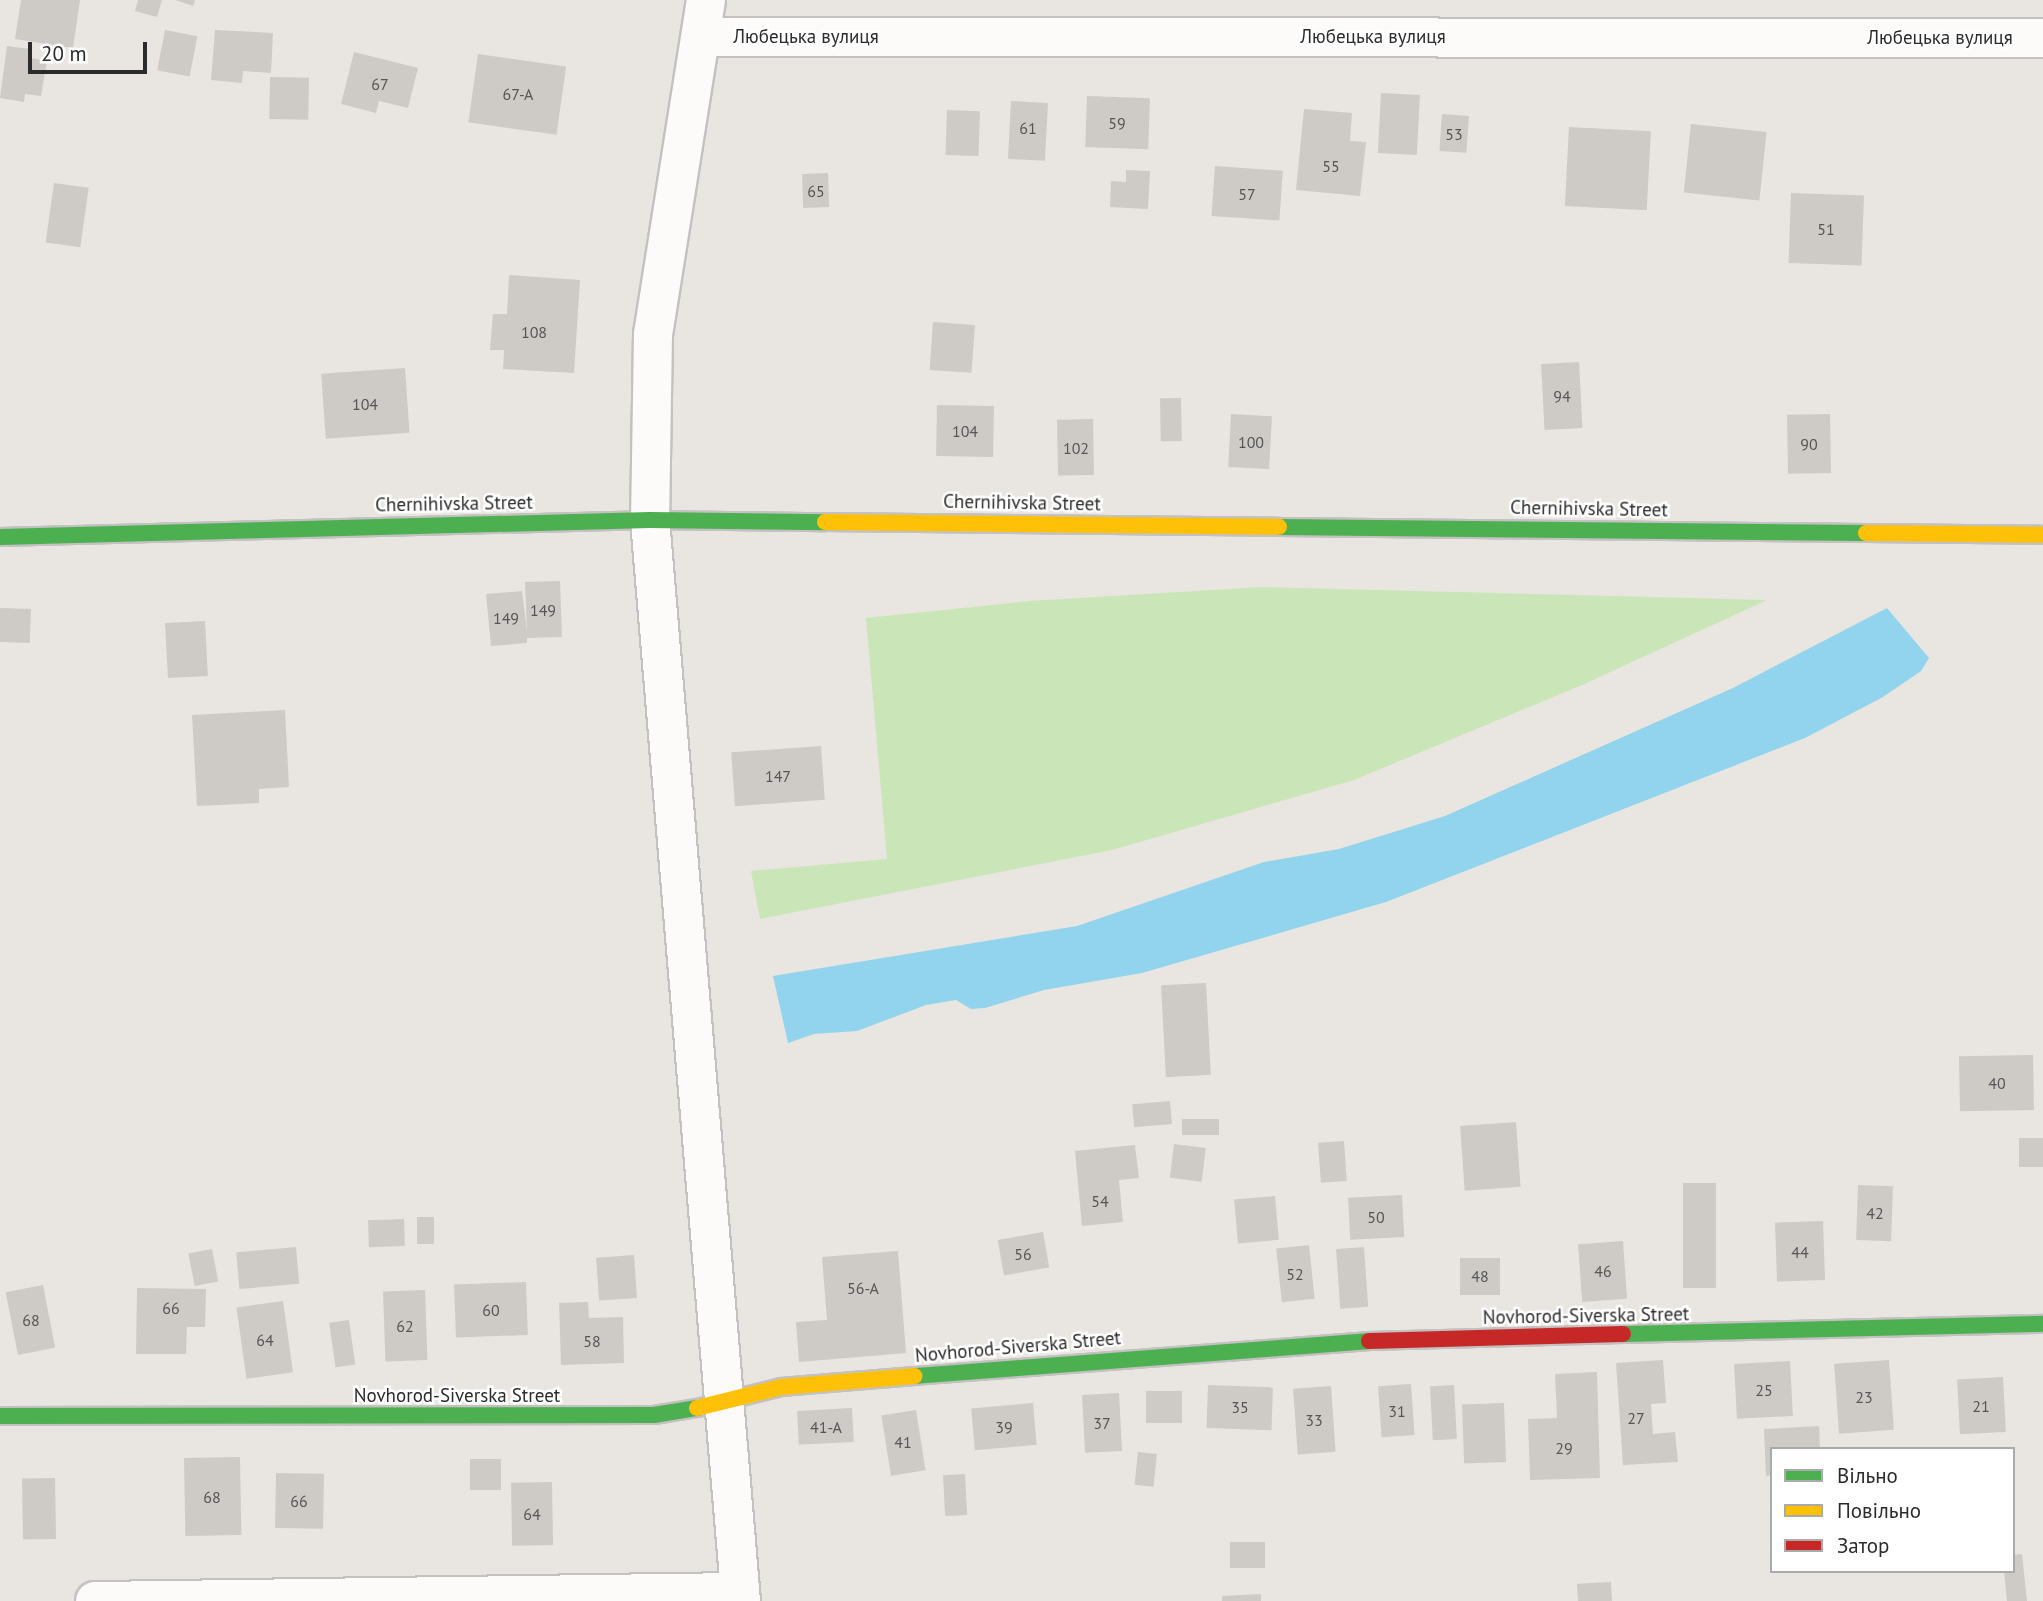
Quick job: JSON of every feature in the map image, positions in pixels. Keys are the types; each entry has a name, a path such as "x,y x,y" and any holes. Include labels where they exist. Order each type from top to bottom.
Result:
{"street":[{"name":"Любецька вулиця","path":"704,18 2043,38"},
{"path":"95,1601 741,1596 650,520 653,334 704,18"},
{"name":"Chernihivska Street","path":"0,537 650,520 2043,535"},
{"name":"Novhorod-Siverska Street","path":"0,1416 654,1415 725,1405 781,1387 1351,1341 2043,1324"}],"green space":[{"path":"1263,587 1767,600 1582,685 1354,780 1112,850 760,919 751,871 887,859 866,618 1029,601"}],"water":[{"path":"1887,608 1929,658 1921,671 1883,697 1805,738 1386,902 1142,973 1044,990 985,1008 971,1009 956,1000 926,1005 857,1031 814,1034 788,1043 773,976 1077,926 1264,862 1339,849 1445,816 1733,688"}],"building":[{"path":"21,0 80,0 73,48 15,39"},
{"path":"138,0 162,0 157,17 135,11"},
{"path":"175,0 195,0 193,6"},
{"path":"165,30 197,36 190,77 157,70"},
{"path":"215,30 273,33 271,73 243,71 242,83 211,80"},
{"path":"7,46 31,49 30,58 47,61 41,96 25,94 24,102 0,98"},
{"path":"354,52 418,68 408,108 379,101 376,113 341,104"},
{"path":"478,54 566,66 557,135 468,122"},
{"path":"270,77 309,78 308,120 269,119"},
{"path":"1381,93 1420,95 1417,155 1378,153"},
{"path":"1087,96 1150,98 1148,149 1085,147"},
{"path":"1011,101 1048,103 1045,161 1008,159"},
{"path":"1304,109 1352,113 1350,141 1366,142 1360,196 1296,190"},
{"path":"947,110 980,111 978,156 945,155"},
{"path":"1442,114 1469,116 1466,153 1439,151"},
{"path":"1691,124 1767,132 1759,201 1684,193"},
{"path":"1569,127 1651,131 1647,210 1565,206"},
{"path":"1215,166 1283,171 1279,221 1212,216"},
{"path":"1126,170 1150,171 1148,209 1110,207 1111,181 1126,182"},
{"path":"828,173 829,207 803,208 802,174"},
{"path":"54,183 89,188 80,247 46,242"},
{"path":"1791,193 1864,196 1862,266 1789,263"},
{"path":"509,275 580,280 574,373 503,369 504,350 490,350 493,314 507,314"},
{"path":"933,322 975,325 972,373 930,370"},
{"path":"1579,362 1582,428 1545,430 1541,364"},
{"path":"405,368 410,433 326,439 321,374"},
{"path":"1160,398 1181,398 1182,441 1161,441"},
{"path":"937,405 994,406 993,457 936,456"},
{"path":"1231,414 1272,416 1269,469 1228,467"},
{"path":"1830,414 1831,473 1788,474 1787,415"},
{"path":"1093,419 1094,475 1058,476 1057,420"},
{"path":"560,581 562,637 527,638 527,643 491,646 486,594 522,591 527,631 525,582"},
{"path":"0,608 31,609 30,643 0,642"},
{"path":"205,621 208,676 168,678 165,623"},
{"path":"285,710 289,787 259,789 259,803 197,806 192,715"},
{"path":"821,746 825,800 735,806 731,752"},
{"path":"1206,983 1211,1075 1166,1077 1161,985"},
{"path":"2033,1055 2034,1110 1960,1111 1959,1056"},
{"path":"1170,1101 1172,1124 1134,1127 1132,1104"},
{"path":"1182,1119 1219,1119 1219,1135 1182,1135"},
{"path":"1516,1122 1521,1187 1465,1191 1460,1126"},
{"path":"2019,1138 2043,1138 2043,1167 2019,1167"},
{"path":"1344,1141 1347,1181 1321,1183 1318,1143"},
{"path":"1174,1144 1206,1148 1202,1182 1170,1178"},
{"path":"1135,1145 1139,1178 1119,1180 1123,1222 1082,1226 1075,1151"},
{"path":"1683,1183 1716,1183 1716,1288 1683,1288"},
{"path":"1858,1185 1893,1186 1891,1241 1856,1240"},
{"path":"1402,1195 1404,1237 1350,1240 1348,1198"},
{"path":"1275,1196 1279,1240 1238,1243 1234,1200"},
{"path":"417,1217 434,1217 434,1244 417,1244"},
{"path":"404,1219 405,1246 369,1247 368,1220"},
{"path":"1823,1221 1825,1280 1777,1282 1775,1223"},
{"path":"1043,1232 1049,1267 1004,1275 998,1240"},
{"path":"1623,1241 1627,1299 1582,1302 1578,1244"},
{"path":"1309,1245 1315,1299 1282,1302 1276,1248"},
{"path":"296,1247 299,1284 239,1289 236,1252"},
{"path":"1364,1247 1368,1307 1340,1309 1336,1249"},
{"path":"212,1249 218,1281 195,1286 188,1254"},
{"path":"898,1251 906,1353 799,1362 796,1322 827,1320 822,1257"},
{"path":"634,1255 637,1298 599,1301 596,1258"},
{"path":"1460,1258 1500,1258 1500,1295 1460,1295"},
{"path":"526,1282 528,1335 456,1337 454,1285"},
{"path":"43,1285 55,1348 18,1355 6,1292"},
{"path":"137,1288 206,1289 205,1327 187,1327 186,1354 136,1354"},
{"path":"425,1290 427,1360 385,1361 383,1291"},
{"path":"283,1301 293,1372 246,1379 236,1308"},
{"path":"588,1302 589,1318 623,1317 624,1363 561,1365 559,1303"},
{"path":"349,1320 355,1365 335,1367 329,1323"},
{"path":"1663,1360 1666,1403 1651,1404 1653,1434 1675,1432 1678,1462 1623,1465 1616,1363"},
{"path":"1889,1360 1894,1430 1839,1434 1834,1364"},
{"path":"1790,1361 1793,1416 1737,1419 1734,1364"},
{"path":"1597,1372 1600,1478 1530,1480 1528,1419 1557,1418 1555,1374"},
{"path":"2003,1377 2006,1432 1960,1434 1957,1379"},
{"path":"1411,1384 1415,1435 1382,1437 1378,1386"},
{"path":"1208,1385 1273,1387 1271,1430 1206,1428"},
{"path":"1454,1385 1457,1439 1433,1440 1430,1386"},
{"path":"1331,1386 1336,1452 1298,1454 1293,1389"},
{"path":"1146,1391 1182,1391 1182,1423 1146,1423"},
{"path":"1119,1393 1122,1451 1085,1453 1082,1395"},
{"path":"1033,1403 1037,1445 975,1450 971,1408"},
{"path":"1504,1403 1506,1462 1464,1463 1462,1404"},
{"path":"852,1408 854,1442 799,1445 797,1411"},
{"path":"916,1410 926,1470 891,1476 881,1415"},
{"path":"1819,1426 1820,1447 1770,1447 1770,1475 1766,1476 1764,1429"},
{"path":"1138,1452 1157,1454 1153,1487 1135,1485"},
{"path":"240,1457 241,1535 185,1536 184,1458"},
{"path":"470,1459 501,1459 501,1490 470,1490"},
{"path":"276,1473 324,1474 323,1529 275,1528"},
{"path":"965,1474 967,1515 945,1516 943,1475"},
{"path":"55,1478 56,1539 23,1540 22,1479"},
{"path":"552,1482 553,1545 512,1546 511,1483"},
{"path":"1230,1542 1265,1542 1265,1568 1230,1568"},
{"path":"2022,1554 2027,1601 2007,1601 2004,1573 2015,1573 2015,1555"},
{"path":"1611,1582 1612,1601 1578,1601 1577,1584"},
{"path":"1261,1594 1261,1601 1222,1601 1222,1596"}],"traffic: fast":[{"path":"0,537 650,520 825,522"},
{"path":"1279,527 1866,533"},
{"path":"1623,1334 2043,1324"},
{"path":"915,1376 1369,1341"},
{"path":"0,1416 654,1415 697,1408"}],"traffic: slow":[{"path":"825,522 1279,527"},
{"path":"1866,533 2043,535"},
{"path":"697,1408 781,1387 915,1376"}],"traffic: jam":[{"path":"1369,1341 1623,1334"}]}
